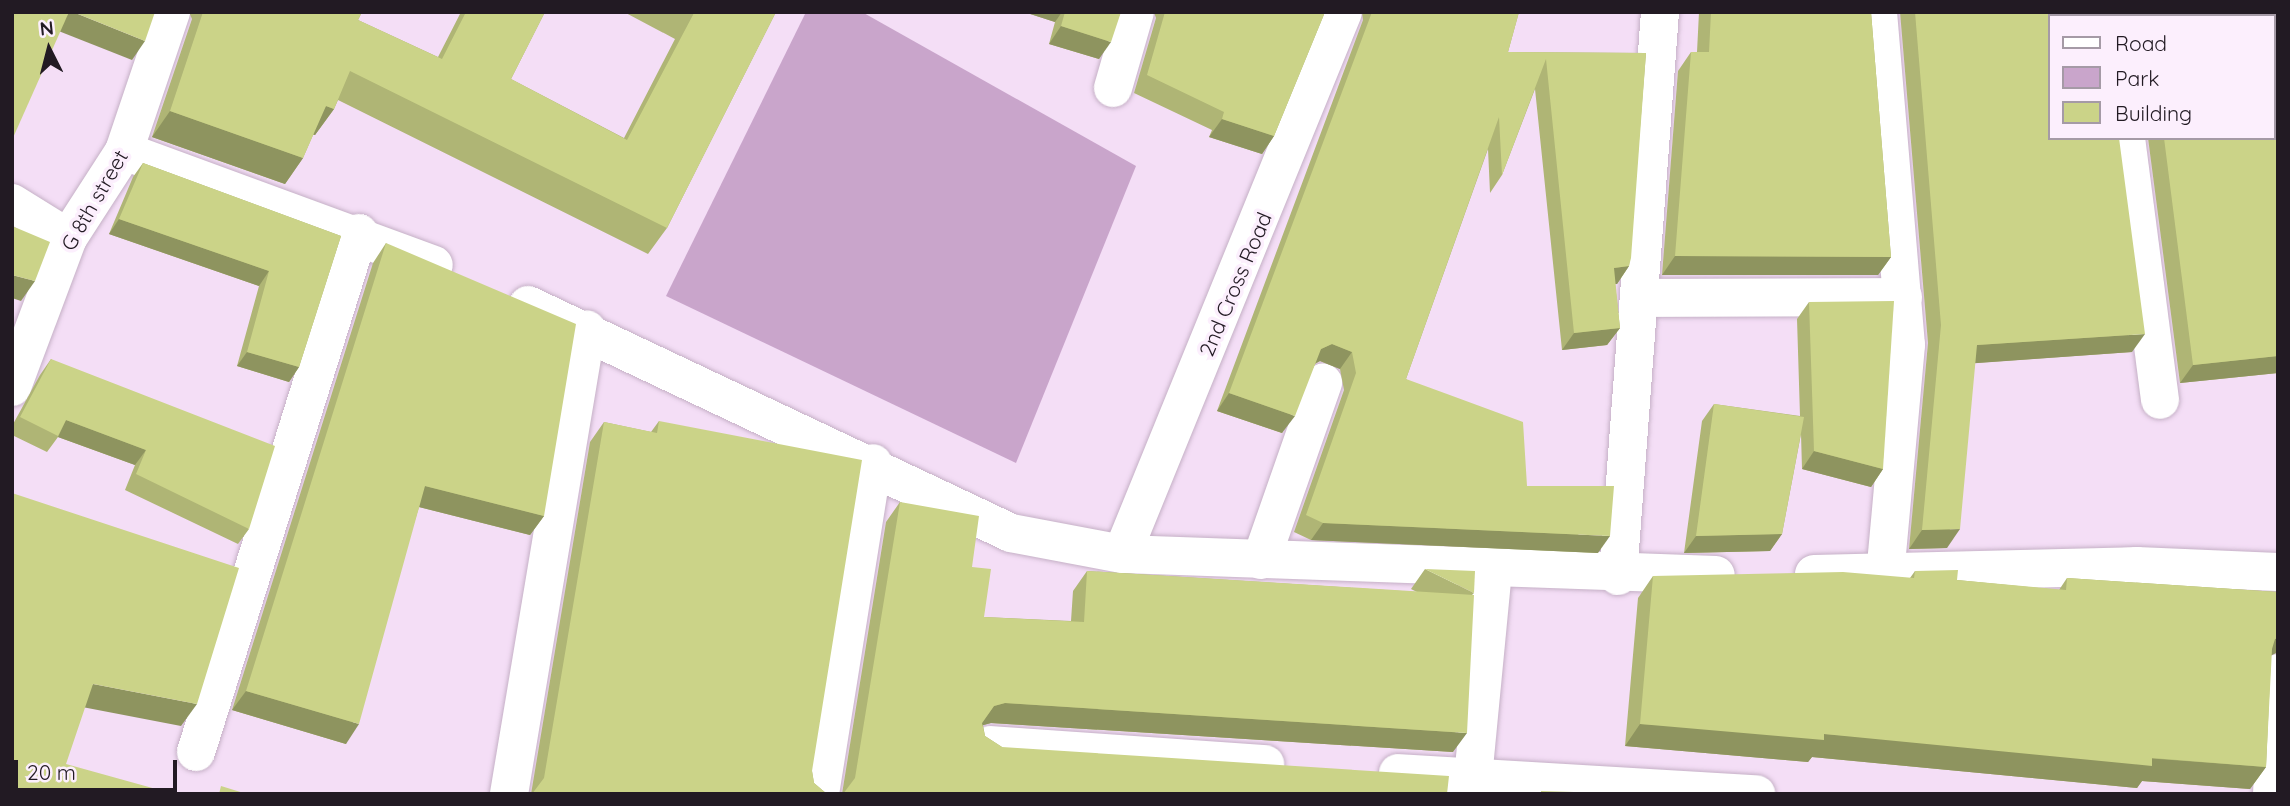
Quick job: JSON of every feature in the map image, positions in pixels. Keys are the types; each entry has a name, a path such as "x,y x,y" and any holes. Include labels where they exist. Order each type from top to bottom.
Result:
{"street":[{"name":"G 8th street","path":"12,387 68,238 124,151 171,12"},
{"path":"1113,88 1135,12"},
{"name":"2nd Cross Road","path":"1122,554 1343,12"},
{"path":"1618,576 1641,298 1660,12"},
{"path":"1878,12 1906,345 1885,574"},
{"path":"2126,140 2160,400"},
{"path":"124,151 359,233 587,330 873,463 1011,533 1122,554 1618,576 1885,574 2137,566 2278,572"},
{"path":"12,203 68,238"},
{"path":"197,752 359,233"},
{"path":"1641,298 1903,297"},
{"path":"509,794 587,330"},
{"path":"1261,560 1323,383"},
{"path":"820,794 873,463"},
{"path":"1473,778 1493,570"},
{"path":"2274,792 2278,673"},
{"path":"990,745 1307,767"},
{"path":"1362,771 1756,794"}],"green space":[{"path":"806,12 862,12 1136,166 1016,463 666,296"}],"building":[{"path":"12,12 69,12 12,140"},
{"path":"73,12 155,12 145,41"},
{"path":"203,12 362,12 358,20 442,59 466,12 545,12 511,79 627,140 694,13 692,12 776,12 667,228 350,71 334,109 326,106 303,158 170,111"},
{"path":"1065,12 1121,12 1111,42 1061,26"},
{"path":"1165,12 1325,12 1274,136 1222,119 1224,112 1147,75"},
{"path":"1372,12 1519,12 1508,52 1646,53 1631,258 1629,266 1614,268 1620,328 1574,333 1546,59 1502,175 1499,117 1406,379 1523,422 1527,486 1614,486 1610,536 1323,523 1306,515 1356,373 1352,352 1332,344 1321,349 1295,416 1229,393"},
{"path":"1711,12 1871,12 1891,257 1675,256 1691,52 1709,52"},
{"path":"1915,12 2109,12 2110,14 2048,14 2048,140 2119,140 2145,334 1977,345 1960,529 1922,530 1941,325"},
{"path":"2278,12 2278,356 2193,365 2164,140 2276,140 2276,14 2133,14"},
{"path":"143,163 341,236 299,367 247,352 269,271 119,219"},
{"path":"12,226 50,242 35,281 12,275"},
{"path":"386,243 576,324 544,516 425,486 359,724 246,691"},
{"path":"1894,301 1883,469 1814,451 1809,302"},
{"path":"51,359 275,446 249,529 136,474 146,450 66,420 58,436 20,417"},
{"path":"1714,404 1804,417 1782,534 1696,536"},
{"path":"659,421 862,460 812,771 814,783 827,794 532,794 544,778 604,422 657,433"},
{"path":"12,493 239,568 197,704 93,684 66,764 174,794 12,794"},
{"path":"900,502 979,516 972,567 991,569 984,617 1084,622 1087,571 1474,595 1467,733 1005,703 994,706 982,723 985,736 1002,747 1449,776 1447,794 843,794 855,778"},
{"path":"1425,569 1475,571 1474,593"},
{"path":"1958,570 1957,580 2066,590 2067,578 2278,592 2278,638 2275,639 2272,649 2266,767 2152,758 2152,766 1824,734 1824,740 1640,724 1653,576 1843,572 1914,578 1915,571"},
{"path":"221,786 247,794 219,794"},
{"path":"1541,791 1607,793 1541,794"}]}
